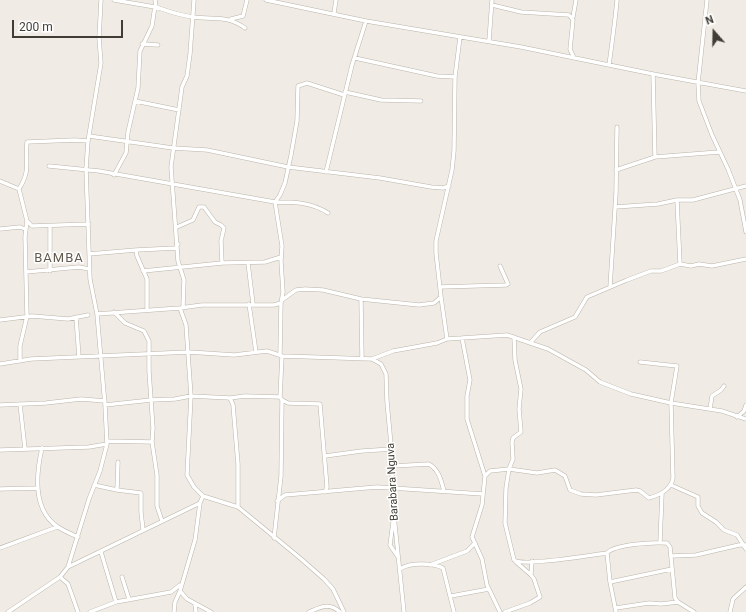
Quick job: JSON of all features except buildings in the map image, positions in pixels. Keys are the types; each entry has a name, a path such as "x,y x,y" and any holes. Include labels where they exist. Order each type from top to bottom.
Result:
{"street":[{"path":"8,612 60,576 68,567 94,485 100,471 107,442 97,314 89,269 89,224 86,169 88,142 102,63 99,38 101,0"},
{"path":"114,0 155,6 177,14 193,17 230,19 243,16 247,0"},
{"path":"114,174 126,153 126,141 138,88 138,58 142,44 152,26 155,0"},
{"path":"198,0 194,1 187,76 182,87 171,167 177,227 178,261 184,280 182,307 189,352 191,396 188,475 194,487 203,496 238,507 324,579 338,597 344,612"},
{"path":"266,0 366,21 489,42 746,91"},
{"path":"334,14 336,0"},
{"path":"489,42 492,0"},
{"path":"574,58 570,51 576,0"},
{"path":"609,65 615,32 617,0"},
{"path":"708,0 698,83 702,110 736,189 746,232"},
{"path":"492,5 521,12 563,14 573,17"},
{"path":"230,19 245,28"},
{"path":"326,172 332,143 338,129 344,93 366,21"},
{"path":"447,339 441,297 436,241 449,186 455,138 455,77 460,37"},
{"path":"142,44 158,45"},
{"path":"565,56 570,51"},
{"path":"355,58 437,76 455,77"},
{"path":"652,74 655,157"},
{"path":"274,538 281,476 282,246 275,202 280,195 288,167 297,121 298,86 307,83 344,93 381,100 421,101"},
{"path":"135,101 179,110"},
{"path":"610,287 615,207 617,127"},
{"path":"89,136 173,148 207,150 288,167 443,188 448,190"},
{"path":"20,361 20,346 27,316 25,228 27,221 20,189 24,182 28,168 27,142 75,140 88,142"},
{"path":"616,170 655,157 719,152"},
{"path":"49,166 86,169 275,202 311,204 328,213"},
{"path":"0,181 20,189"},
{"path":"443,188 449,186"},
{"path":"615,207 658,204 677,200 693,200 746,186"},
{"path":"677,200 680,264"},
{"path":"177,227 193,220 199,207 204,207 215,222 221,224 224,228 222,263"},
{"path":"27,221 35,227 89,224"},
{"path":"50,226 50,271"},
{"path":"0,229 25,228"},
{"path":"89,254 170,249 176,248 178,243"},
{"path":"136,250 147,279 147,309"},
{"path":"143,271 222,263 265,262 281,257"},
{"path":"530,343 540,332 575,317 587,297 651,271 661,271 680,264 691,266 699,264 712,266 746,259"},
{"path":"248,263 256,352"},
{"path":"440,287 506,285 508,284 507,279 500,266"},
{"path":"26,272 50,271 79,267 89,269"},
{"path":"97,314 182,307 251,304 274,305 291,292 305,289 323,290 361,299 419,305 434,303 441,297"},
{"path":"361,299 362,359"},
{"path":"114,312 125,323 144,331 149,341 148,355 153,428 152,442 157,475 157,506 162,521"},
{"path":"0,320 27,316 68,319 88,315"},
{"path":"76,318 79,357"},
{"path":"0,364 31,359 189,352 234,355 267,351 281,355 372,359 399,350 437,343 447,339 497,334 514,337 548,349 578,365 600,382 631,394 672,404 710,409 746,419"},
{"path":"505,612 539,599 536,584 530,575 516,562 512,555 505,523 506,488 509,469 513,459 512,442 513,438 521,432 519,409 521,389 515,360 514,337"},
{"path":"462,338 470,380 467,396 467,419 485,476 484,494 472,537 482,559 489,589 500,612"},
{"name":"Barabara Nguva","path":"372,359 381,364 386,374 393,466 391,488 404,612"},
{"path":"485,476 490,471 509,469 537,473 556,470 565,476 570,490 581,494 596,495 636,490 640,491 649,498 662,494 671,485 673,478 672,404 677,366 640,362"},
{"path":"710,409 712,396 724,386"},
{"path":"0,405 81,399 105,403 175,399 191,396 230,398 245,396 281,399 288,403 320,404 328,487 331,492"},
{"path":"230,398 233,405 238,464 238,507"},
{"path":"20,404 25,449"},
{"path":"737,417 744,411 746,405"},
{"path":"0,450 89,447 107,442 152,442"},
{"path":"42,448 37,475 40,500 48,516 57,527 78,537"},
{"path":"325,456 392,449"},
{"path":"117,490 118,462"},
{"path":"393,466 429,464 433,466 440,476 444,491"},
{"path":"94,485 142,494 141,512 144,530"},
{"path":"671,485 698,497 698,506 702,513 716,522 724,530 736,535 746,546"},
{"path":"325,492 328,487"},
{"path":"0,489 38,488"},
{"path":"278,501 285,495 391,488 484,494"},
{"path":"660,542 662,494"},
{"path":"174,612 175,602 195,540 200,503 203,496"},
{"path":"68,567 200,503"},
{"path":"394,519 390,545 399,558"},
{"path":"0,548 57,527"},
{"path":"516,562 570,560 607,553 618,547 660,542 669,544 675,598 678,602 694,612"},
{"path":"429,565 467,551 475,543"},
{"path":"671,556 696,555 746,546"},
{"path":"101,552 116,602"},
{"path":"607,553 610,582 616,610 649,603 661,604 678,602"},
{"path":"530,575 532,561"},
{"path":"400,569 408,565 439,566 445,571 454,612"},
{"path":"610,582 672,569"},
{"path":"60,576 68,584 78,612"},
{"path":"122,577 129,599"},
{"path":"171,592 181,585"},
{"path":"730,612 733,599 746,587"},
{"path":"451,596 489,589"},
{"path":"90,612 116,602 171,592 179,593 195,604 211,612"},
{"path":"195,604 196,612"},
{"path":"309,612 326,605 331,605 340,612"}],"district":[{"name":"BAMBA","path":"59,259"}]}
